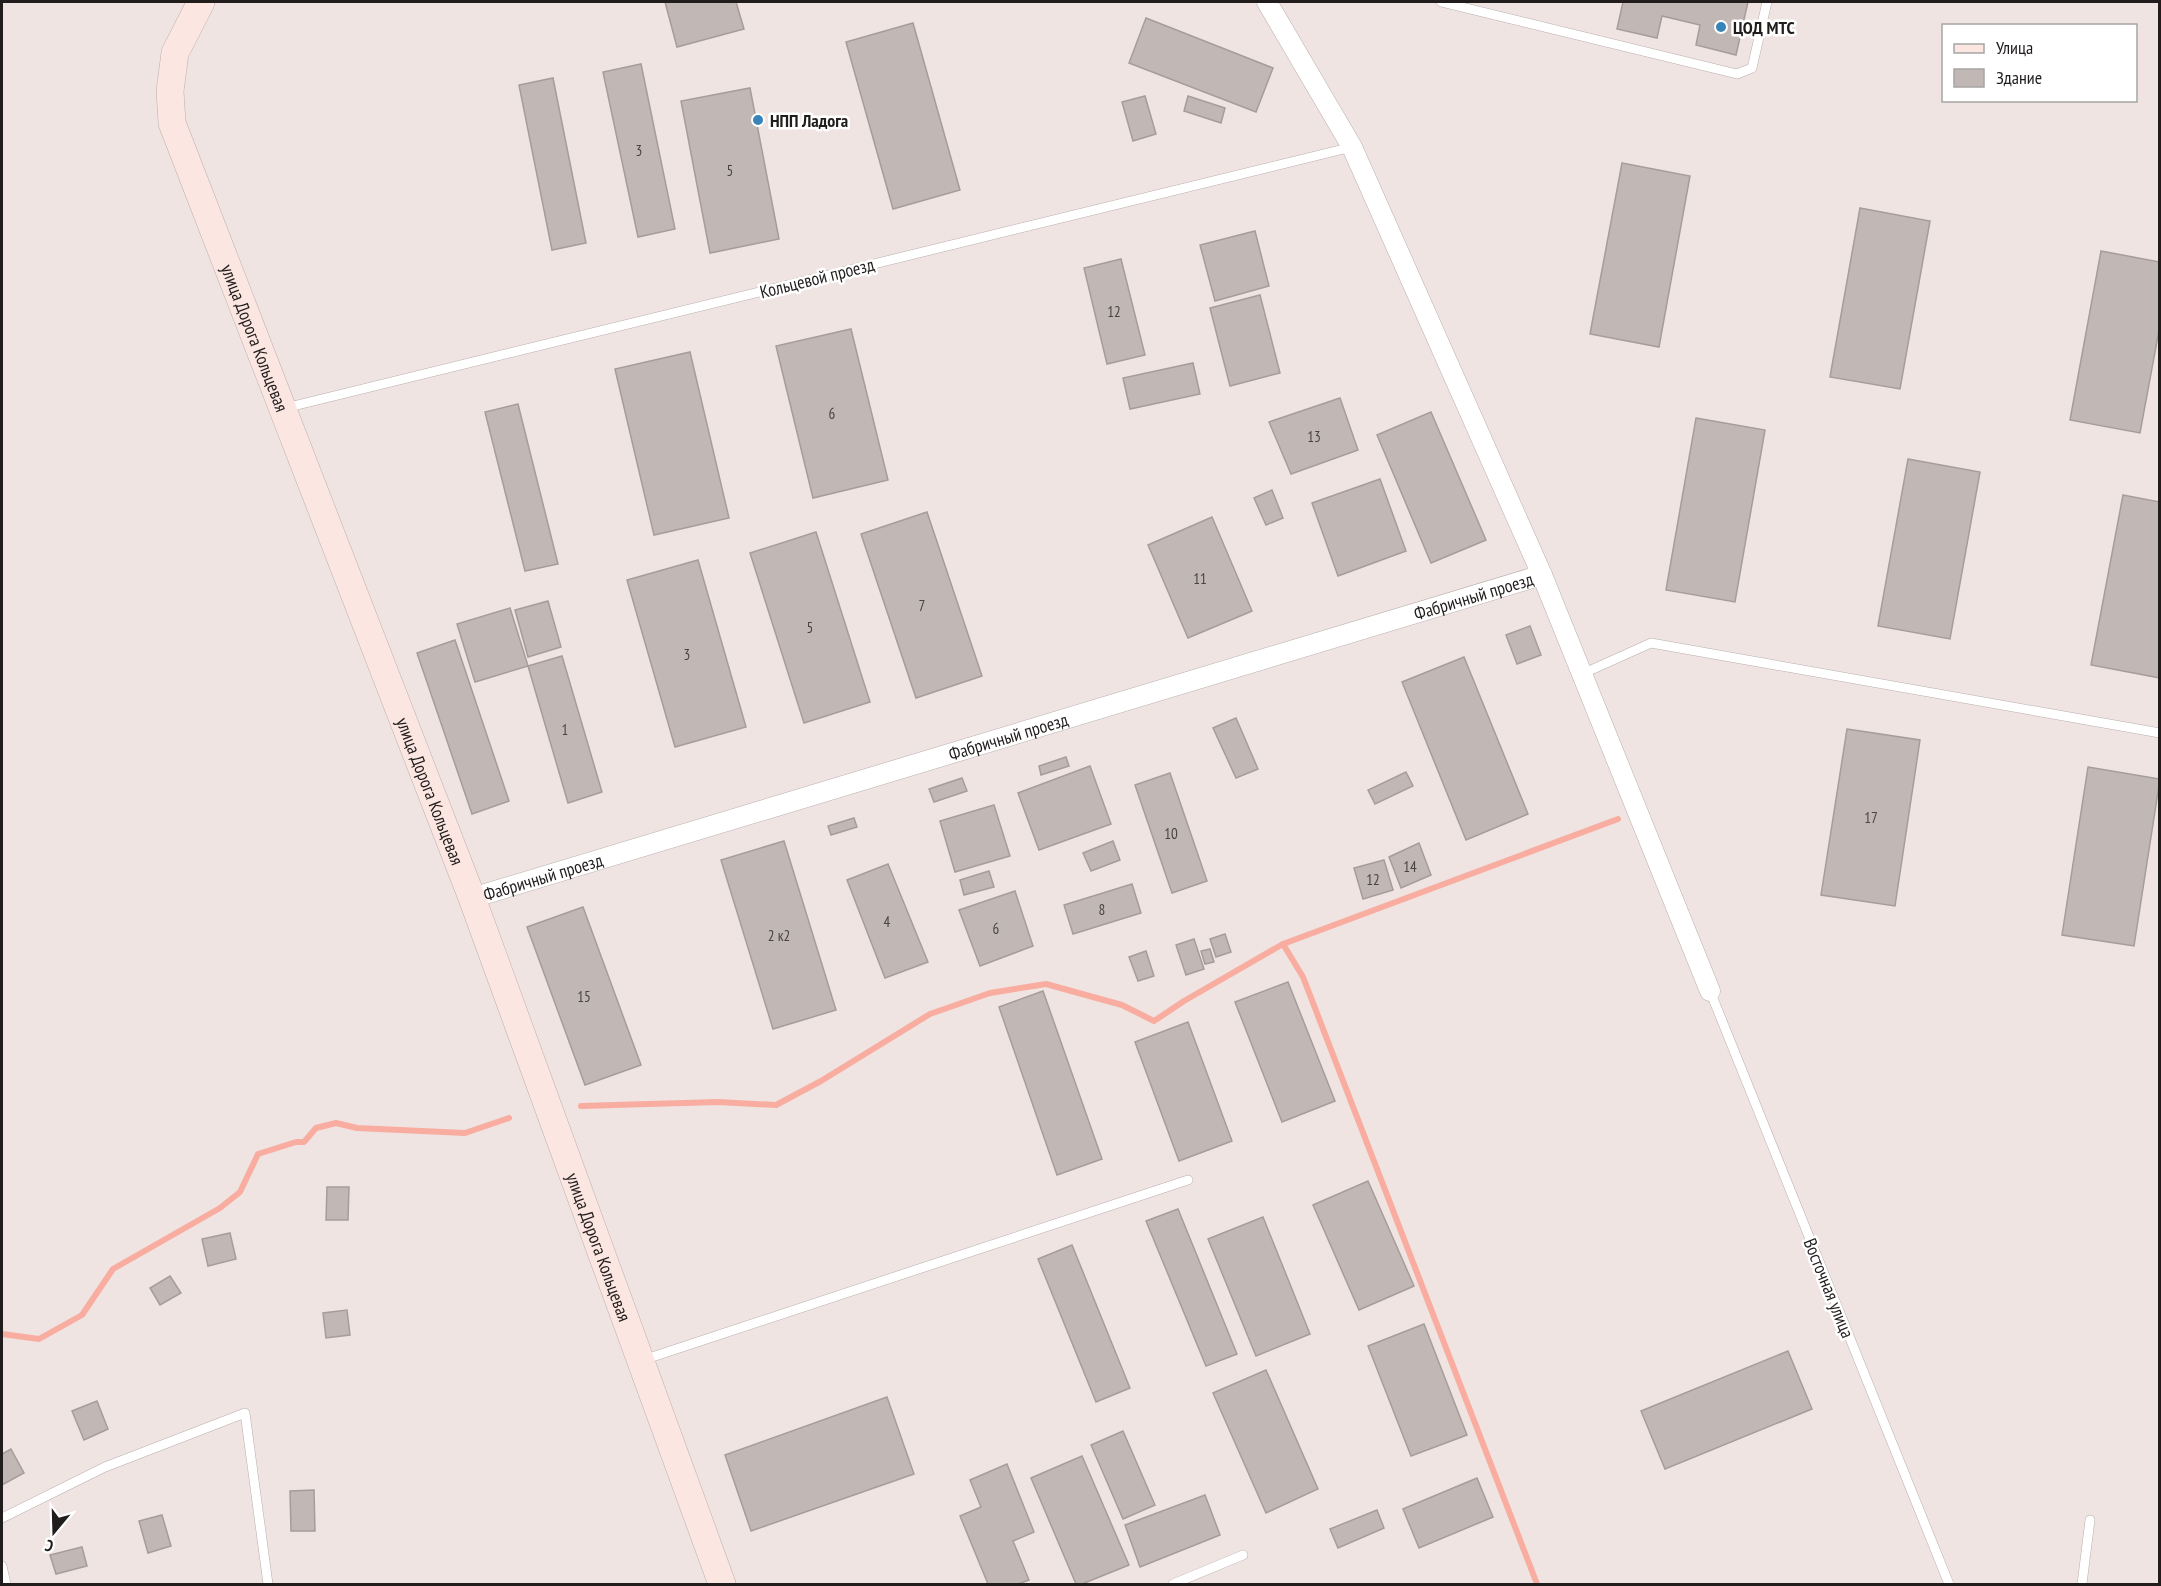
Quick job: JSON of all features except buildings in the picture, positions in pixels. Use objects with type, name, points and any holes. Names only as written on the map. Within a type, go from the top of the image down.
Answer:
[{"type":"street","name":"улица Дорога Кольцевая","points":[[201,2],[174,53],[170,91],[172,123],[472,898],[722,1584]]},
{"type":"street","points":[[1267,2],[1352,147],[1542,575],[1710,991]]},
{"type":"street","name":"Фабричный проезд","points":[[472,898],[1542,575]]},
{"type":"lane","points":[[1441,2],[1737,74],[1752,68],[1767,2]]},
{"type":"lane","name":"Кольцевой проезд","points":[[283,408],[1352,147]]},
{"type":"lane","points":[[1582,674],[1651,643],[2160,733]]},
{"type":"lane","name":"Восточная улица","points":[[1710,991],[1949,1584]]},
{"type":"lane","points":[[640,1360],[1188,1180]]},
{"type":"lane","points":[[2,1518],[105,1467],[245,1413],[268,1584]]},
{"type":"lane","points":[[2082,1584],[2090,1520]]},
{"type":"lane","points":[[1173,1584],[1243,1555]]},
{"type":"lane","points":[[2,1566],[6,1584]]},
{"type":"waterway","points":[[1537,1584],[1303,977],[1283,944],[1618,819]]},
{"type":"waterway","points":[[581,1106],[718,1102],[776,1105],[821,1081],[930,1014],[990,993],[1046,984],[1122,1005],[1154,1021],[1283,944]]},
{"type":"waterway","points":[[2,1334],[39,1339],[82,1315],[113,1269],[220,1208],[240,1192],[258,1154],[296,1142],[304,1142],[316,1128],[336,1123],[357,1128],[465,1133],[509,1118]]},
{"type":"place","name":"ЦОД МТС","points":[[1721,27]]},
{"type":"place","name":"НПП Ладога","points":[[758,120]]}]
